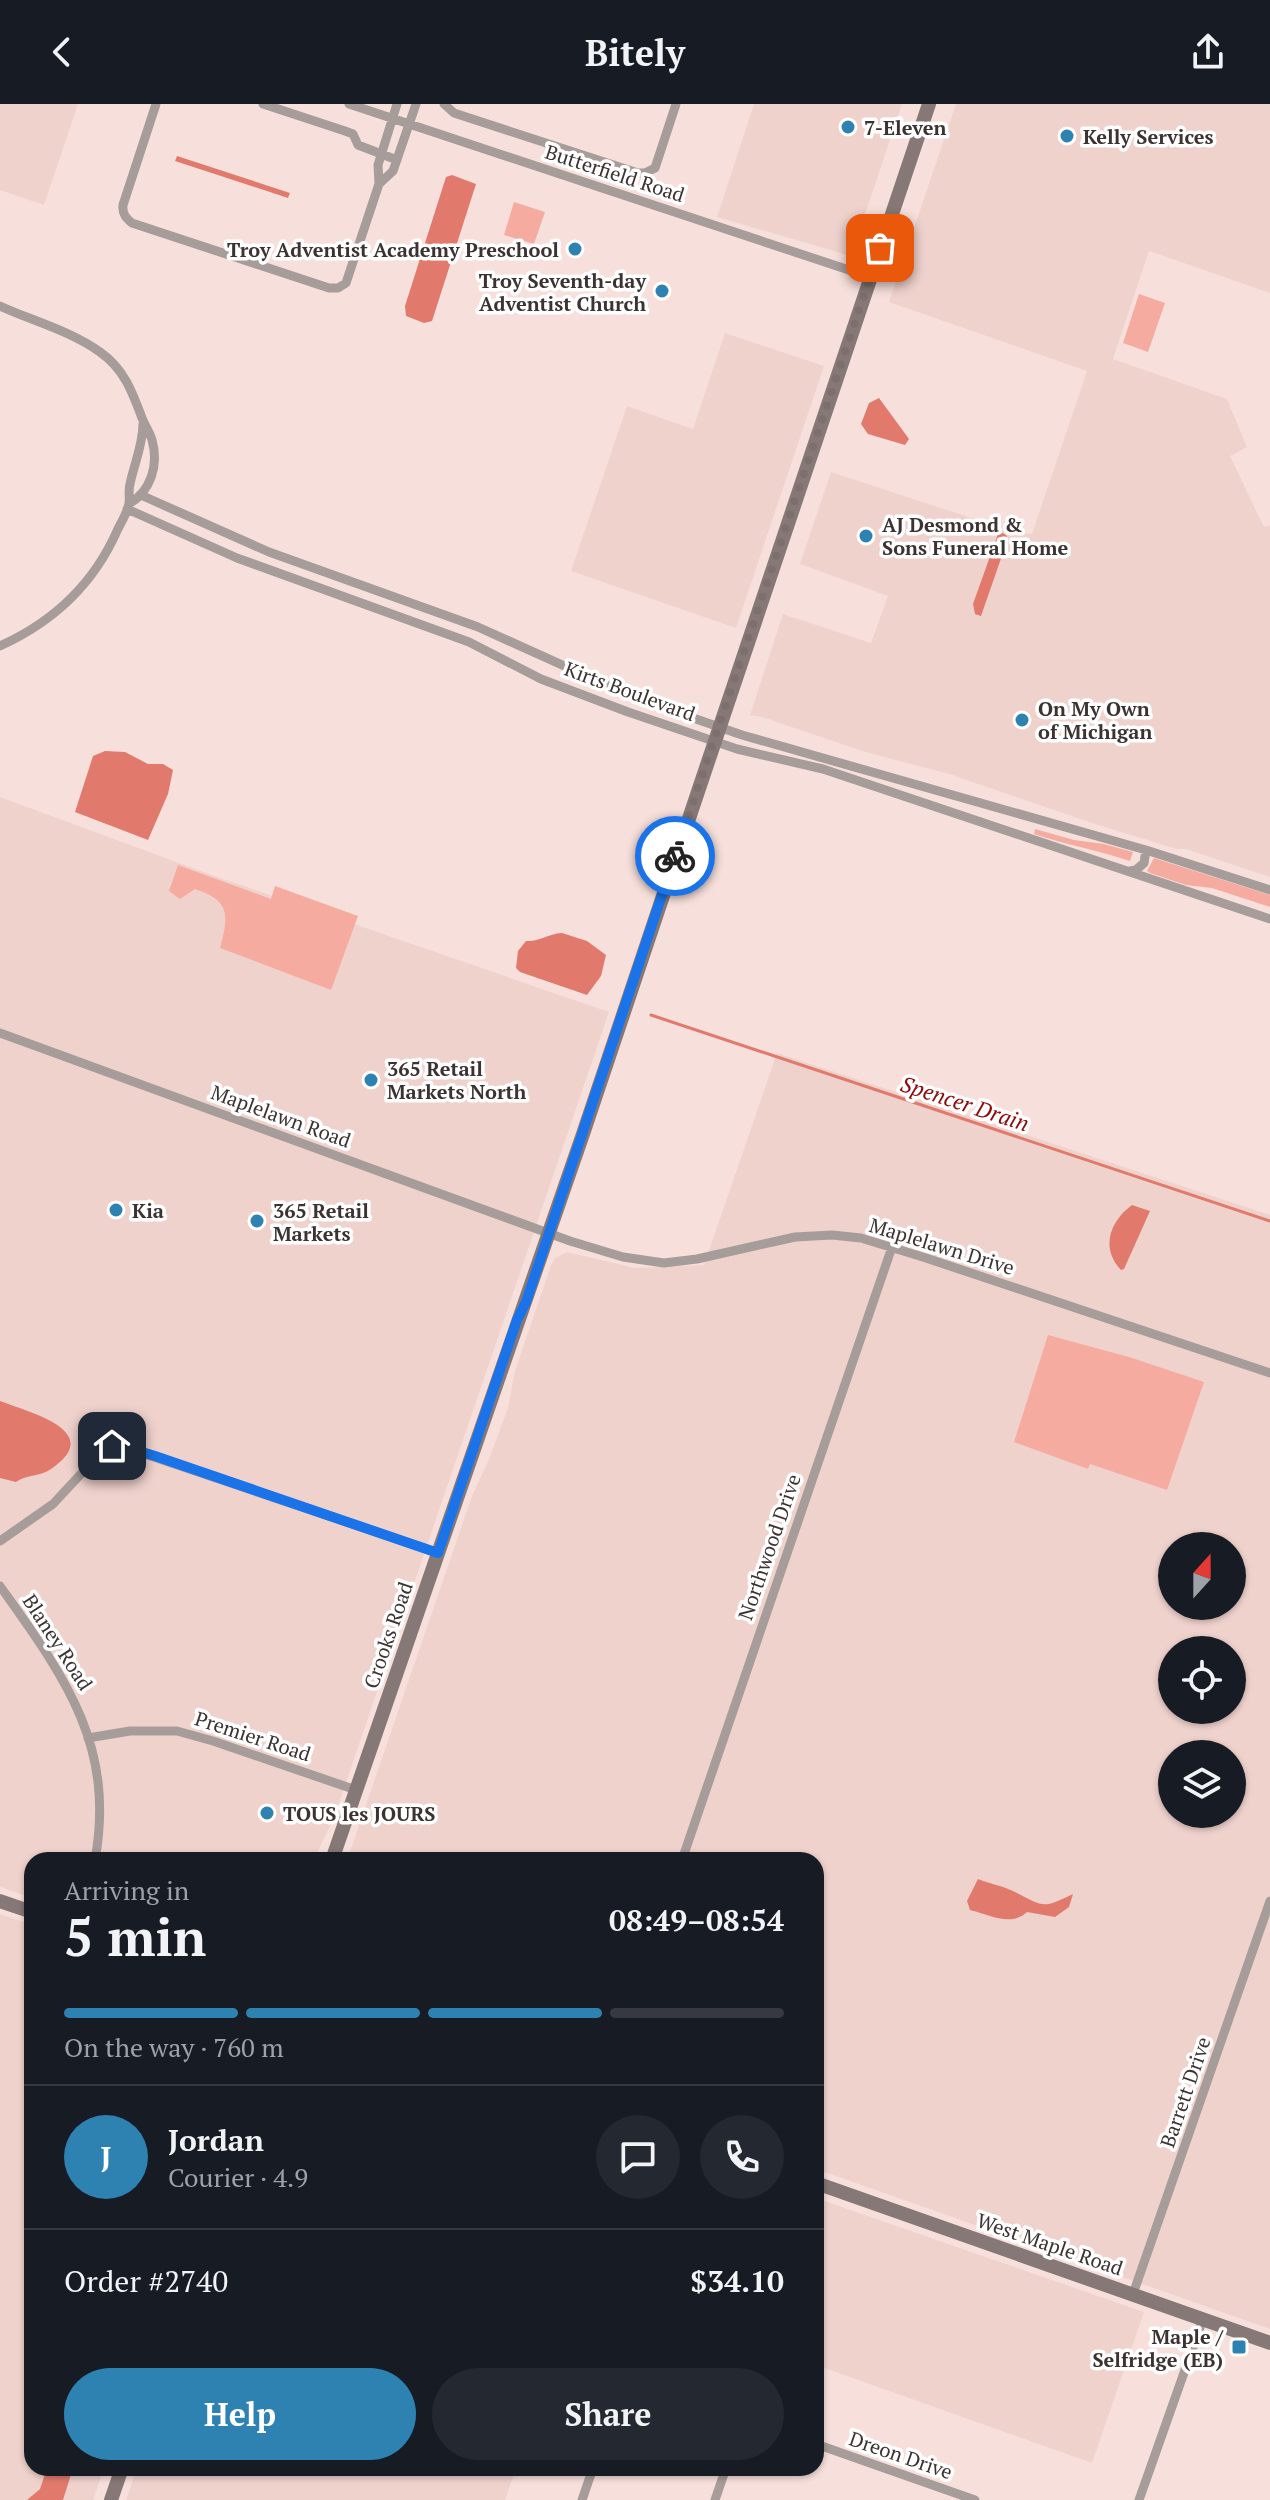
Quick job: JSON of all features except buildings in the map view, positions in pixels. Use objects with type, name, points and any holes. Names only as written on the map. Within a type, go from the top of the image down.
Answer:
[{"type":"main road","name":"Crooks Road","points":[[335,1852],[549,1233],[929,104]]},
{"type":"main road","points":[[0,1901],[24,1909]]},
{"type":"main road","name":"West Maple Road","points":[[824,2186],[1270,2343]]},
{"type":"main road","points":[[111,2500],[119,2476]]},
{"type":"street","points":[[156,104],[123,205],[122,212],[132,223],[329,288],[338,288],[346,283],[379,184],[378,165],[397,104]]},
{"type":"street","points":[[263,104],[353,134],[358,145],[397,160]]},
{"type":"street","name":"Butterfield Road","points":[[349,104],[870,277]]},
{"type":"street","points":[[379,184],[393,171],[416,104]]},
{"type":"street","points":[[444,104],[454,113],[645,173],[655,168],[676,104]]},
{"type":"street","points":[[0,306],[87,344],[111,360],[129,382],[152,437],[155,455],[150,482],[143,496],[128,506]]},
{"type":"street","points":[[0,646],[44,622],[73,598],[103,558],[128,506],[129,485],[139,454],[143,420]]},
{"type":"street","name":"Kirts Boulevard","points":[[143,496],[269,552],[478,627],[605,687],[717,734],[1036,818],[1270,890]]},
{"type":"street","name":"Kirts Boulevard","points":[[128,506],[237,558],[469,642],[541,679],[717,734],[1270,919]]},
{"type":"street","points":[[1025,837],[1027,824],[1036,818]]},
{"type":"street","points":[[1126,871],[1141,867],[1146,859],[1146,850]]},
{"type":"street","name":"Maplelawn Road","points":[[0,1033],[549,1233]]},
{"type":"street","name":"Maplelawn Drive","points":[[549,1233],[623,1257],[664,1263],[697,1259],[779,1239],[813,1235],[861,1238],[1270,1373]]},
{"type":"street","name":"Northwood Drive","points":[[685,1852],[892,1247]]},
{"type":"street","points":[[0,1541],[53,1504],[105,1448],[118,1445],[438,1553]]},
{"type":"street","name":"Blaney Road","points":[[0,1586],[67,1684],[88,1738],[99,1789],[95,1852]]},
{"type":"street","name":"Premier Road","points":[[88,1738],[130,1731],[177,1731],[356,1790]]},
{"type":"street","name":"Barrett Drive","points":[[1133,2294],[1270,1901]]},
{"type":"street","points":[[1139,2500],[1203,2319]]},
{"type":"street","name":"Dreon Drive","points":[[824,2447],[975,2500]]},
{"type":"street","points":[[582,2500],[590,2476]]},
{"type":"street","points":[[715,2500],[723,2476]]},
{"type":"shaded area","points":[[0,104],[78,104],[44,205],[0,190]]},
{"type":"shaded area","points":[[754,104],[902,104],[851,256],[717,217]]},
{"type":"shaded area","points":[[956,104],[1270,104],[1270,293],[1149,251],[1113,359],[1227,399],[1247,447],[1230,456],[1264,527],[1270,525],[1270,877],[1186,849],[1176,849],[1092,823],[946,773],[865,752],[750,715],[783,614],[871,643],[888,596],[800,564],[831,472],[1017,533],[1032,534],[1087,371],[889,302]]},
{"type":"shaded area","points":[[177,156],[290,193],[288,198],[175,161]]},
{"type":"shaded area","points":[[452,175],[476,184],[432,321],[424,323],[406,316],[405,306],[446,177]]},
{"type":"shaded area","points":[[514,202],[545,212],[534,244],[504,235]]},
{"type":"shaded area","points":[[1139,294],[1165,303],[1148,352],[1123,343]]},
{"type":"shaded area","points":[[725,333],[824,366],[736,628],[571,571],[627,406],[693,429]]},
{"type":"shaded area","points":[[879,398],[909,439],[905,445],[868,434],[861,424],[869,403]]},
{"type":"shaded area","points":[[998,534],[1007,536],[1005,547],[981,616],[975,614],[973,604]]},
{"type":"shaded area","points":[[105,751],[125,752],[148,764],[163,764],[173,770],[168,794],[148,840],[75,812],[93,756]]},
{"type":"shaded area","points":[[0,797],[209,874],[609,1012],[335,1815],[318,1852],[24,1852],[24,1895],[0,1887]]},
{"type":"shaded area","points":[[1035,829],[1133,852],[1130,861],[1034,834]]},
{"type":"shaded area","points":[[1154,858],[1270,895],[1270,907],[1212,888],[1186,885],[1150,873],[1147,871]]},
{"type":"shaded area","points":[[178,865],[271,899],[275,886],[358,916],[331,990],[220,948],[225,927],[221,905],[216,899],[195,889],[180,899],[169,891]]},
{"type":"shaded area","points":[[562,933],[587,941],[606,955],[601,976],[587,995],[516,968],[518,951],[526,941]]},
{"type":"shaded area","points":[[777,1053],[1270,1215],[1270,2329],[824,2172],[824,1852],[350,1852],[472,1496],[508,1408],[515,1371],[551,1265],[555,1258],[567,1252],[635,1268],[704,1265]]},
{"type":"shaded area","points":[[1132,1205],[1150,1211],[1121,1270],[1111,1253],[1110,1235],[1118,1219]]},
{"type":"shaded area","points":[[1048,1335],[1204,1382],[1167,1490],[1090,1464],[1088,1469],[1014,1442]]},
{"type":"shaded area","points":[[0,1401],[57,1425],[67,1434],[71,1444],[66,1456],[51,1469],[16,1482],[0,1478]]},
{"type":"shaded area","points":[[978,1879],[1043,1904],[1073,1894],[1069,1907],[1055,1917],[1027,1912],[1014,1919],[1000,1918],[970,1910],[967,1901]]},
{"type":"shaded area","points":[[0,1914],[24,1922],[24,2476],[101,2476],[93,2500],[0,2500]]},
{"type":"shaded area","points":[[824,2201],[1144,2312],[1092,2463],[824,2368]]},
{"type":"shaded area","points":[[44,2476],[70,2476],[63,2500],[27,2500],[40,2489]]},
{"type":"shaded area","points":[[134,2476],[513,2476],[505,2500],[126,2500]]},
{"type":"waterway","name":"Spencer Drain","points":[[651,1015],[1270,1221]]},
{"type":"way so far","points":[[675,856],[880,248]]},
{"type":"place","name":"7-Eleven","points":[[848,127]]},
{"type":"place","name":"Kelly Services","points":[[1067,136]]},
{"type":"place","name":"Troy Adventist Academy Preschool","points":[[575,249]]},
{"type":"place","name":"Troy Seventh-day Adventist Church","points":[[662,291]]},
{"type":"place","name":"AJ Desmond & Sons Funeral Home","points":[[866,536]]},
{"type":"place","name":"On My Own of Michigan","points":[[1022,720]]},
{"type":"place","name":"365 Retail Markets North","points":[[371,1080]]},
{"type":"place","name":"Kia","points":[[116,1210]]},
{"type":"place","name":"365 Retail Markets","points":[[257,1221]]},
{"type":"place","name":"TOUS les JOURS","points":[[267,1813]]},
{"type":"place","name":"Maple / Selfridge (EB)","points":[[1239,2347]]},
{"type":"route","points":[[112,1446],[155,1456],[438,1553],[517,1320],[526,1302],[675,856]]}]
